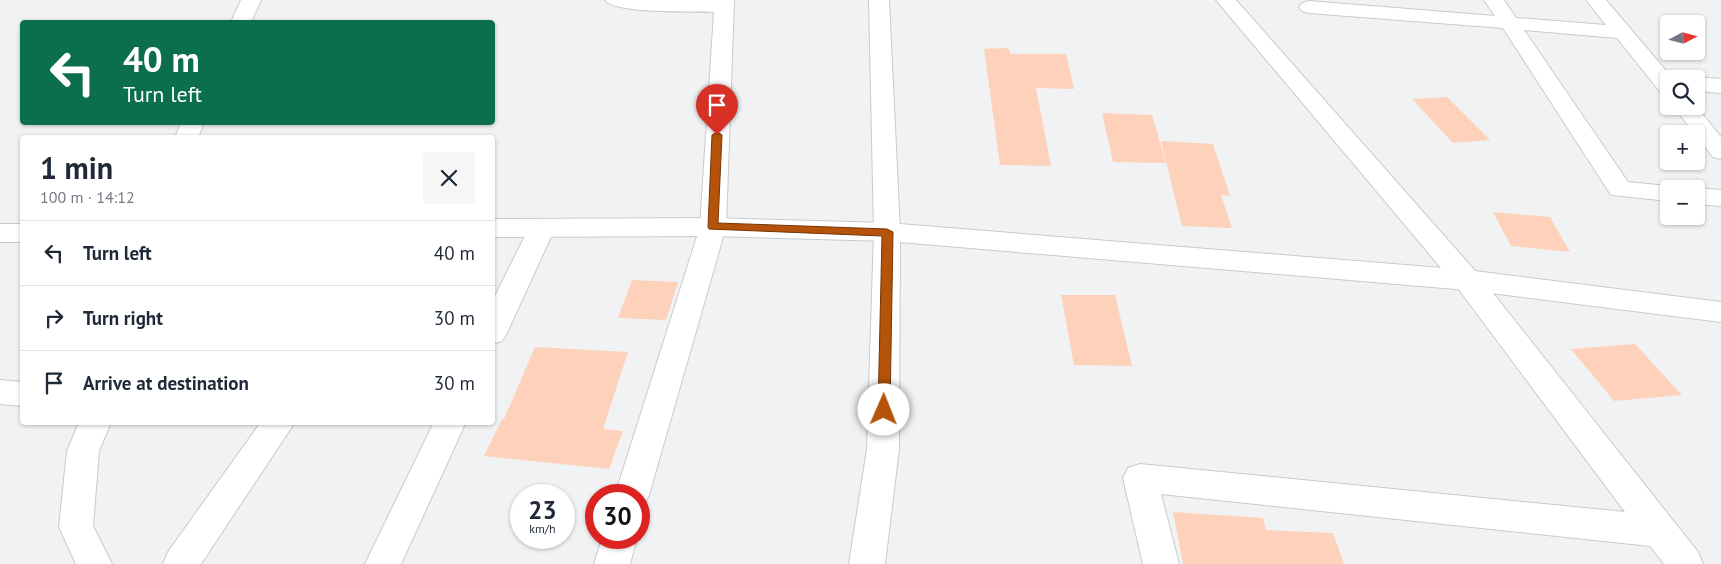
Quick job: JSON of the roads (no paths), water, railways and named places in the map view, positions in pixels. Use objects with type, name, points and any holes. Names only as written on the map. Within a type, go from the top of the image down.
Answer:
[{"type":"street","points":[[241,20],[251,0]]},
{"type":"street","points":[[615,0],[623,3],[723,3],[713,227],[635,484]]},
{"type":"street","points":[[867,564],[883,449],[887,232],[879,0]]},
{"type":"street","points":[[1226,0],[1467,280],[1685,564]]},
{"type":"street","points":[[1494,0],[1620,189],[1660,193]]},
{"type":"street","points":[[1596,0],[1660,75]]},
{"type":"street","points":[[1309,7],[1412,8],[1510,23],[1622,32]]},
{"type":"street","points":[[1705,85],[1721,86]]},
{"type":"street","points":[[1691,115],[1721,152]]},
{"type":"street","points":[[1705,197],[1721,198]]},
{"type":"street","points":[[495,228],[713,227],[887,232],[1467,280],[1721,312]]},
{"type":"street","points":[[495,327],[542,228]]},
{"type":"street","points":[[0,233],[20,233]]},
{"type":"street","points":[[0,392],[20,394]]},
{"type":"street","points":[[94,425],[83,451],[76,527],[94,564]]},
{"type":"street","points":[[181,564],[278,425]]},
{"type":"street","points":[[383,564],[449,425]]},
{"type":"street","points":[[1161,564],[1140,478],[1660,531]]},
{"type":"street","points":[[612,564],[617,549]]}]
